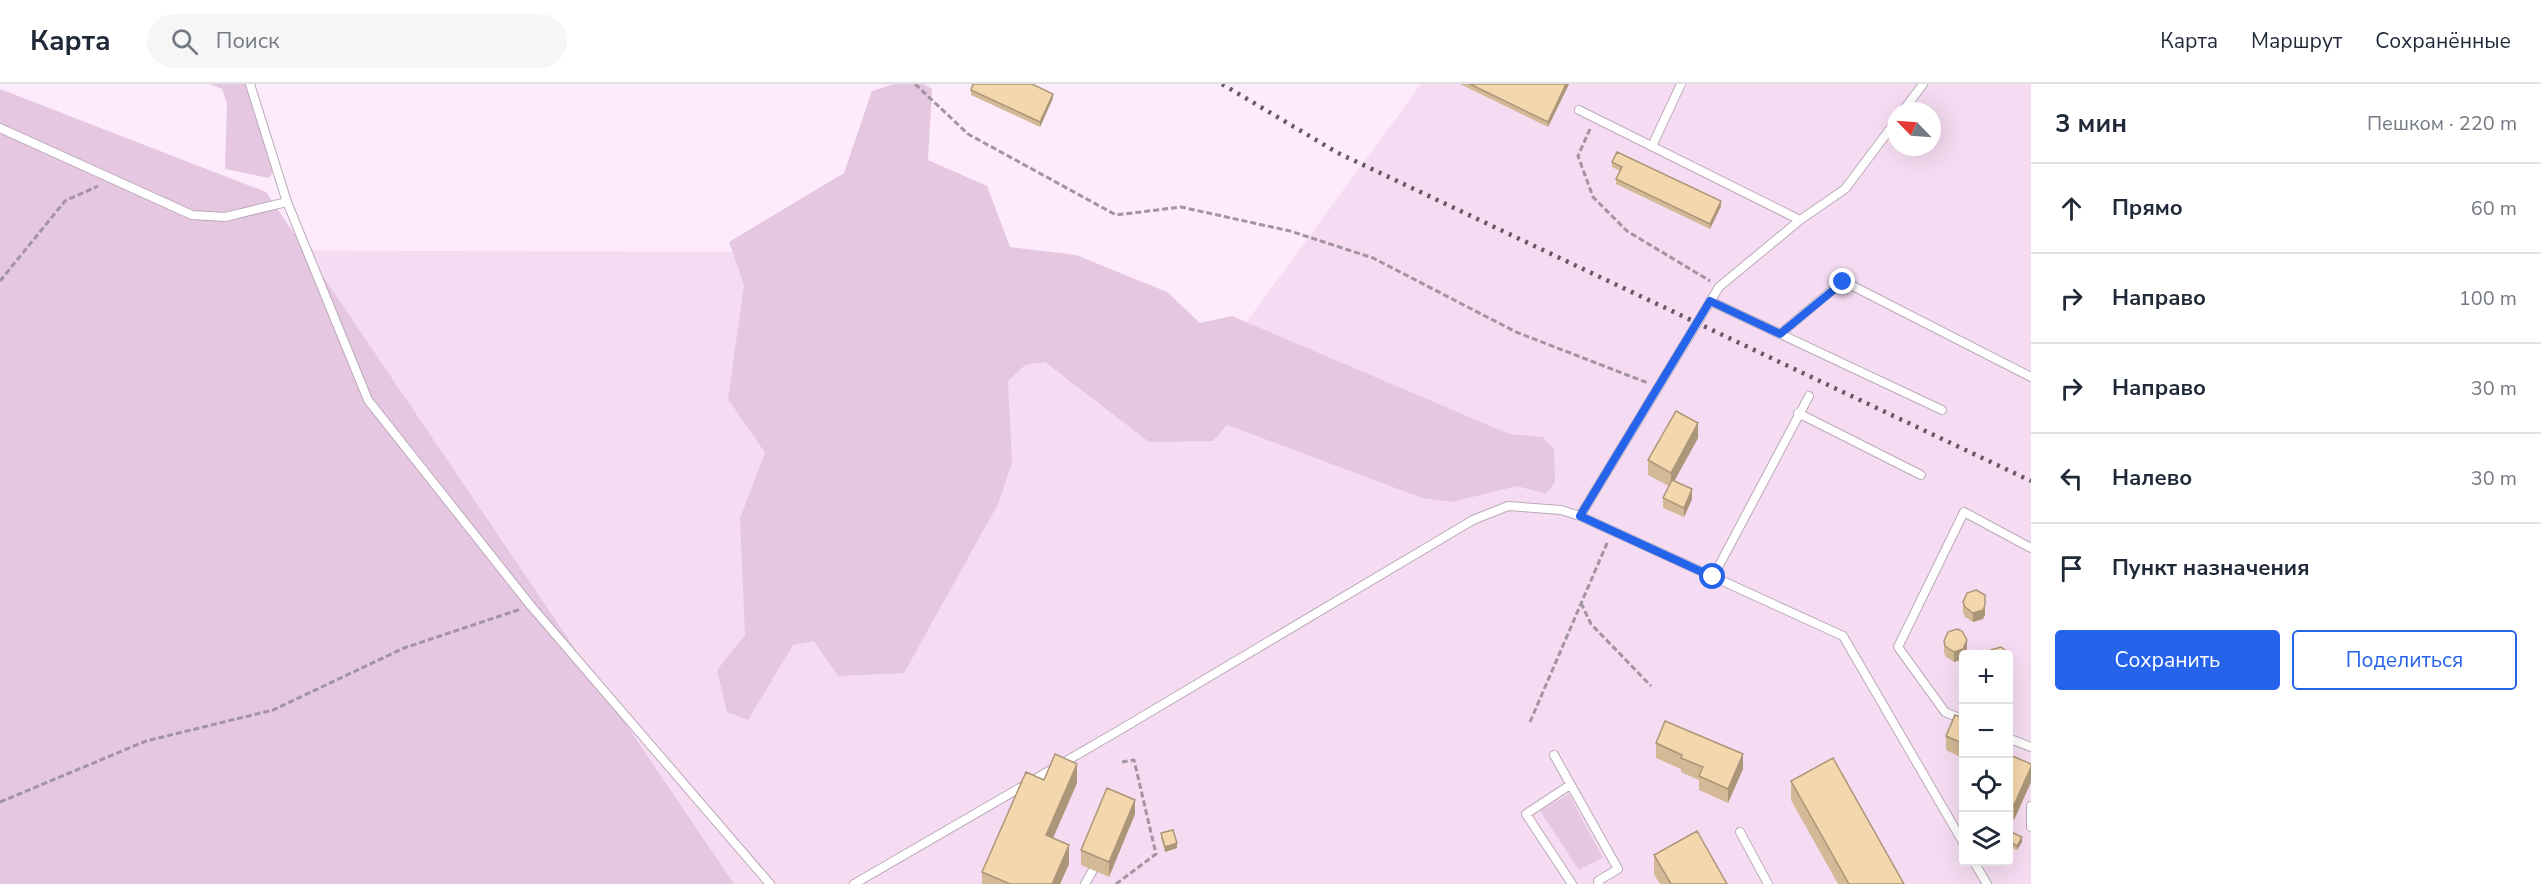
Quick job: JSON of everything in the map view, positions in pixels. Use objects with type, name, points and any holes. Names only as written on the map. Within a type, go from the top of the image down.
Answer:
[{"type":"lane","points":[[250,84],[287,202],[368,400],[531,606],[770,884]]},
{"type":"lane","points":[[1652,146],[1681,84]]},
{"type":"lane","points":[[1910,102],[1923,84]]},
{"type":"lane","points":[[1579,110],[1800,220]]},
{"type":"lane","points":[[0,128],[192,215],[225,217],[287,202]]},
{"type":"lane","points":[[1580,516],[1719,287],[1800,220],[1845,189],[1887,133]]},
{"type":"lane","points":[[1780,334],[1843,282],[2031,377]]},
{"type":"lane","points":[[1710,301],[1942,410]]},
{"type":"lane","points":[[1713,577],[1809,396]]},
{"type":"lane","points":[[1798,413],[1921,475]]},
{"type":"lane","points":[[854,884],[1118,731],[1473,520],[1508,506],[1560,510],[1580,516],[1843,636],[1959,835]]},
{"type":"lane","points":[[1959,718],[1945,712],[1898,647],[1964,512],[2031,548]]},
{"type":"lane","points":[[2013,740],[2031,747]]},
{"type":"lane","points":[[1554,755],[1618,868],[1596,883]]},
{"type":"lane","points":[[1570,785],[1526,814],[1572,884]]},
{"type":"lane","points":[[2031,806],[2031,827]]},
{"type":"lane","points":[[1740,832],[1768,884]]},
{"type":"lane","points":[[1977,866],[1987,884]]},
{"type":"lane","points":[[1085,884],[1093,870]]},
{"type":"path","points":[[915,84],[968,134],[1116,215],[1180,207],[1290,231],[1373,258],[1516,332],[1658,386]]},
{"type":"path","points":[[1595,118],[1578,156],[1593,197],[1627,231],[1719,287]]},
{"type":"path","points":[[0,281],[65,201],[89,188],[117,181]]},
{"type":"path","points":[[1530,722],[1612,531]]},
{"type":"path","points":[[1581,603],[1591,624],[1651,686]]},
{"type":"path","points":[[0,802],[146,741],[273,710],[404,648],[531,606]]},
{"type":"path","points":[[1116,884],[1156,854],[1134,760],[1122,762]]},
{"type":"shaded area","points":[[210,84],[252,84],[278,164],[269,178],[225,169],[227,104],[222,89]]},
{"type":"shaded area","points":[[894,84],[924,84],[932,89],[928,160],[987,186],[1010,247],[1076,255],[1167,292],[1200,323],[1232,316],[1509,434],[1543,437],[1554,449],[1555,482],[1546,494],[1517,486],[1452,502],[1422,498],[1227,425],[1213,441],[1149,442],[1045,362],[1025,365],[1008,381],[1012,463],[998,504],[904,673],[838,676],[814,641],[793,645],[748,720],[727,712],[717,670],[745,635],[740,518],[765,453],[728,399],[744,285],[729,242],[844,173],[872,91]]},
{"type":"shaded area","points":[[1421,84],[2031,84],[2031,884],[0,884],[0,250],[852,252],[1207,376]]},
{"type":"shaded area","points":[[0,89],[266,192],[734,884],[0,884]]},
{"type":"shaded area","points":[[1569,794],[1603,858],[1579,870],[1540,811]]},
{"type":"building","points":[[973,84],[1032,84],[1053,94],[1040,122],[971,90]]},
{"type":"building","points":[[1470,84],[1566,84],[1548,122]]},
{"type":"building","points":[[1617,152],[1721,201],[1710,224],[1616,179],[1622,167],[1612,162]]},
{"type":"building","points":[[1676,411],[1698,423],[1671,473],[1648,460]]},
{"type":"building","points":[[1672,480],[1692,489],[1684,508],[1663,498]]},
{"type":"building","points":[[1976,590],[1985,595],[1985,605],[1983,610],[1973,613],[1965,607],[1963,602],[1967,593]]},
{"type":"building","points":[[1957,629],[1962,631],[1967,640],[1963,649],[1954,652],[1945,646],[1944,641],[1948,632]]},
{"type":"building","points":[[1955,715],[1959,716],[1959,742],[1946,736]]},
{"type":"building","points":[[1665,721],[1743,754],[1728,789],[1699,776],[1703,767],[1681,758],[1682,755],[1656,743]]},
{"type":"building","points":[[1055,754],[1077,764],[1046,835],[1069,845],[1052,884],[1010,884],[982,872],[1026,772],[1044,780]]},
{"type":"building","points":[[2013,756],[2031,764],[2013,805]]},
{"type":"building","points":[[1833,758],[1904,884],[1849,884],[1791,781]]},
{"type":"building","points":[[1107,788],[1135,800],[1109,862],[1081,850]]},
{"type":"building","points":[[1173,830],[1177,843],[1165,847],[1161,833]]},
{"type":"building","points":[[1697,831],[1727,884],[1671,884],[1654,855]]},
{"type":"building","points":[[2013,833],[2022,837],[2017,846],[2013,844]]},
{"type":"railway","points":[[1222,84],[1338,153],[2031,481]]},
{"type":"route","points":[[1713,577],[1580,516],[1710,301],[1780,334],[1843,282]]}]
